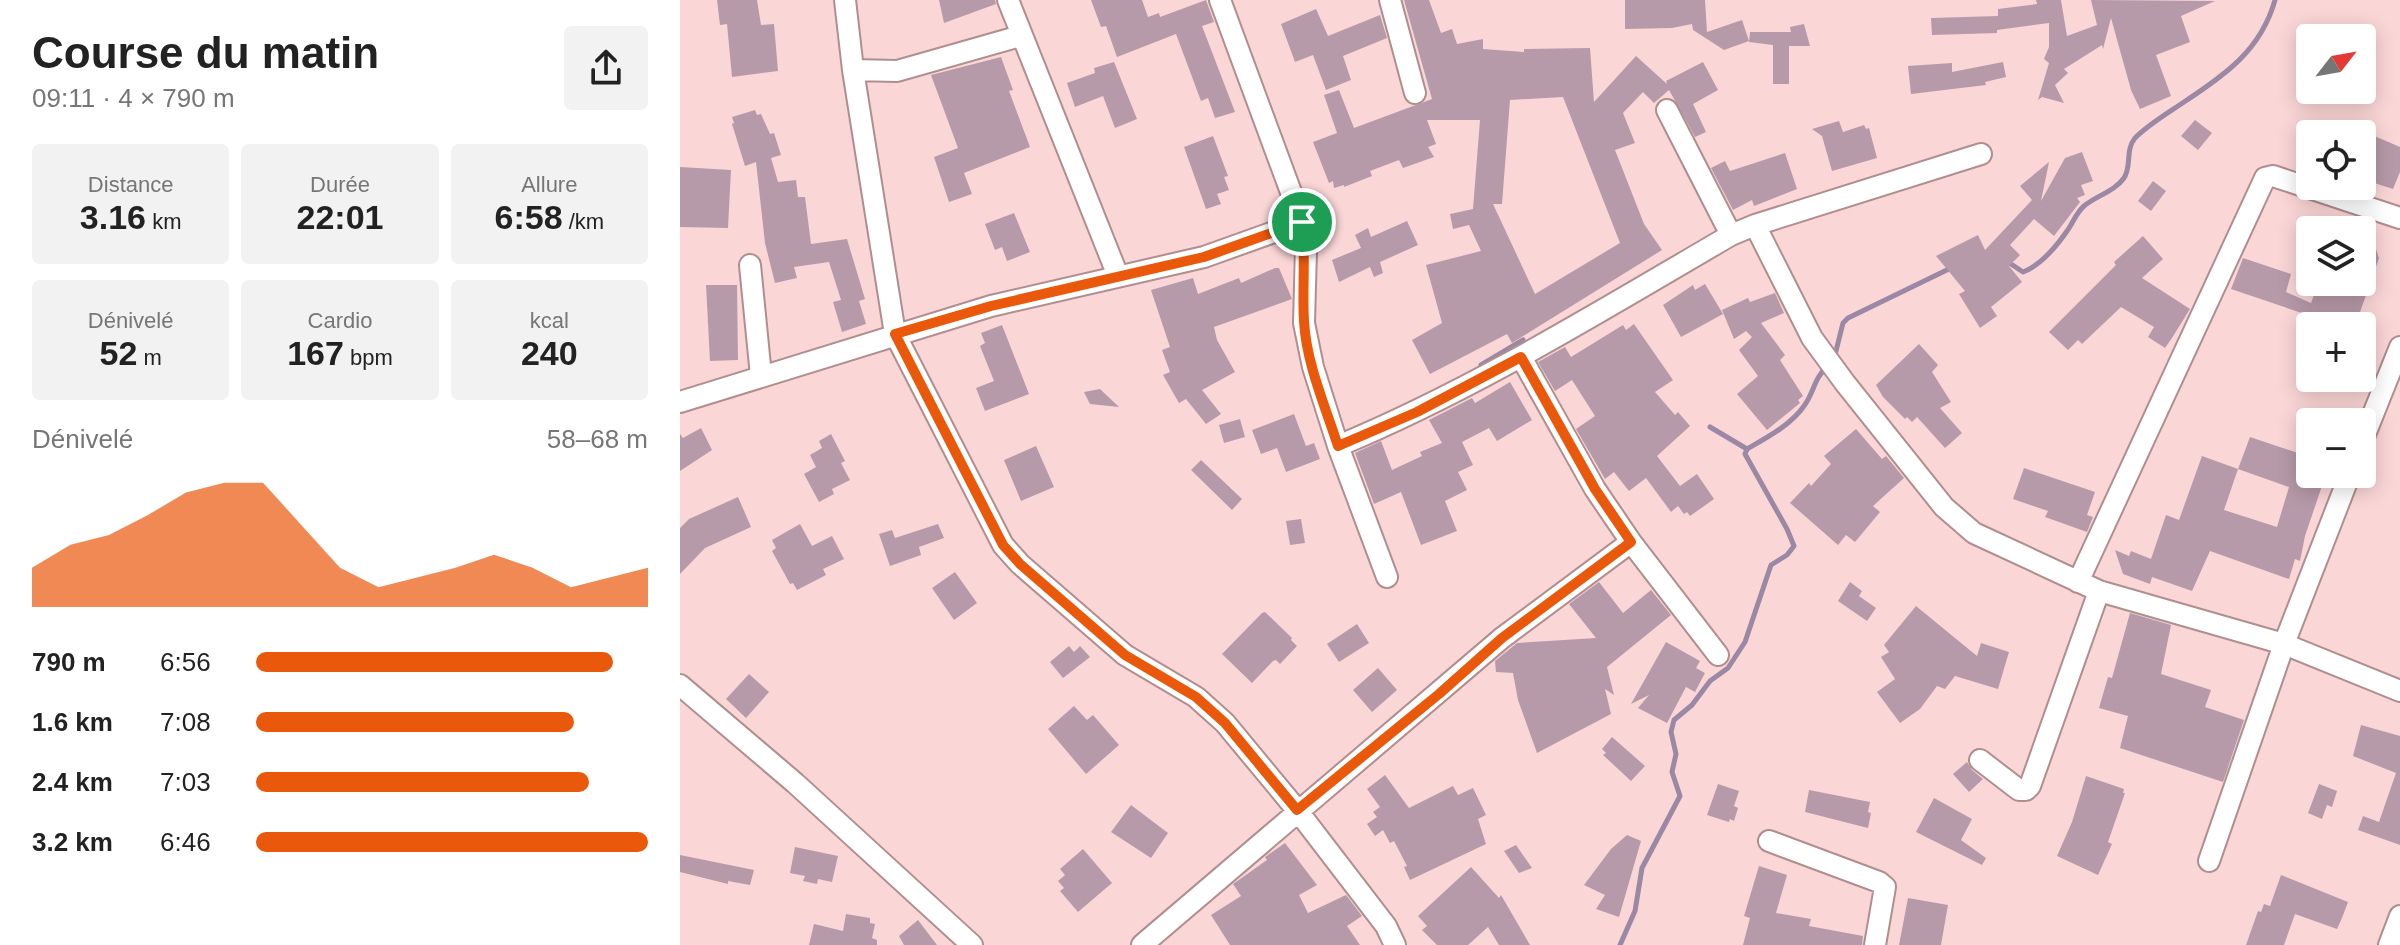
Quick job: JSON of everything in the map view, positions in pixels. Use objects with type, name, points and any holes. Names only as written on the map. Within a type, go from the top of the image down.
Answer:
[{"type":"street","points":[[845,0],[853,70],[895,334],[1003,545],[1020,564],[1125,655],[1196,697],[1225,723],[1386,926],[1395,945]]},
{"type":"street","points":[[1008,0],[1118,276]]},
{"type":"street","points":[[1220,0],[1302,222],[1306,250],[1304,323],[1313,367],[1338,446],[1387,577]]},
{"type":"street","points":[[1390,0],[1415,93]]},
{"type":"street","points":[[853,70],[897,71],[1020,36]]},
{"type":"street","points":[[1667,110],[1731,235]]},
{"type":"street","points":[[1338,446],[1417,412],[1521,357],[1731,235],[1981,154]]},
{"type":"street","points":[[2078,582],[2265,178],[2273,176],[2400,218]]},
{"type":"street","points":[[680,402],[991,306],[1204,257],[1302,222]]},
{"type":"street","points":[[1755,225],[1812,338],[1944,507],[1974,533],[2099,591],[2284,644],[2400,691]]},
{"type":"street","points":[[750,265],[761,376]]},
{"type":"street","points":[[2376,408],[2400,347]]},
{"type":"street","points":[[1521,357],[1595,489],[1631,542],[1718,655]]},
{"type":"street","points":[[2209,861],[2284,644],[2345,488]]},
{"type":"street","points":[[1142,945],[1502,638],[1631,542]]},
{"type":"street","points":[[1980,760],[2019,790],[2030,786],[2099,591]]},
{"type":"street","points":[[680,685],[795,783],[972,945]]},
{"type":"street","points":[[1769,841],[1879,882],[1885,887],[1875,945]]},
{"type":"street","points":[[2389,945],[2400,916]]},
{"type":"building","points":[[717,0],[757,0],[761,25],[774,24],[778,71],[732,77],[727,24],[720,25]]},
{"type":"building","points":[[939,0],[995,0],[996,4],[944,23]]},
{"type":"building","points":[[1091,0],[1142,0],[1148,17],[1159,13],[1160,17],[1206,0],[1214,22],[1202,26],[1235,112],[1215,118],[1208,98],[1201,101],[1176,34],[1117,57],[1106,26],[1101,27]]},
{"type":"building","points":[[1404,0],[1429,0],[1441,33],[1452,29],[1457,44],[1483,39],[1483,49],[1524,52],[1524,49],[1590,48],[1594,102],[1636,56],[1667,84],[1666,81],[1703,62],[1718,90],[1693,104],[1706,132],[1695,137],[1669,90],[1654,103],[1643,92],[1623,113],[1635,143],[1615,150],[1644,224],[1662,250],[1512,343],[1507,334],[1430,374],[1412,340],[1442,323],[1426,265],[1481,251],[1469,225],[1453,229],[1450,214],[1473,209],[1480,120],[1427,120],[1436,144],[1428,147],[1434,157],[1403,168],[1399,160],[1370,171],[1372,176],[1344,187],[1334,188],[1333,181],[1329,183],[1313,142],[1337,133],[1324,95],[1339,90],[1354,128],[1432,99]],"holes":[[[1563,97],[1620,243],[1535,294],[1493,204],[1502,204],[1510,100]]]},
{"type":"building","points":[[1625,0],[1705,0],[1707,32],[1742,20],[1749,41],[1724,50],[1693,30],[1692,24],[1672,28],[1625,29]]},
{"type":"building","points":[[2036,0],[2061,0],[2067,36],[2097,25],[2091,0],[2215,1],[2181,16],[2190,42],[2156,55],[2171,96],[2140,109],[2131,90],[2111,18],[2103,49],[2102,45],[2064,69],[2068,73],[2055,85],[2064,103],[2042,97],[2038,100],[2049,63],[2044,59],[2049,47],[2049,23],[1997,30],[1997,33],[1932,35],[1931,18],[1998,16],[1998,9],[2037,4]]},
{"type":"building","points":[[1316,9],[1328,36],[1380,15],[1387,38],[1343,56],[1351,80],[1326,90],[1313,55],[1295,62],[1281,24]]},
{"type":"building","points":[[1804,24],[1810,46],[1789,46],[1789,84],[1773,84],[1773,45],[1749,42],[1750,32],[1791,32],[1790,27]]},
{"type":"building","points":[[1001,57],[1013,90],[1009,91],[1030,147],[964,173],[972,194],[949,202],[934,157],[958,148],[931,75]]},
{"type":"building","points":[[1114,62],[1137,119],[1115,128],[1103,96],[1075,107],[1067,83],[1095,73],[1094,68]]},
{"type":"building","points":[[2003,62],[2006,77],[1985,82],[1986,85],[1911,94],[1908,66],[1952,63],[1952,72]]},
{"type":"building","points":[[755,110],[757,115],[761,114],[770,134],[774,133],[781,155],[771,158],[778,182],[796,180],[798,197],[805,197],[811,244],[847,239],[865,299],[859,301],[866,324],[842,332],[833,302],[841,300],[829,262],[794,267],[797,278],[775,283],[765,243],[756,162],[745,166],[732,124],[732,117]]},
{"type":"building","points":[[2195,120],[2212,133],[2198,150],[2181,136]]},
{"type":"building","points":[[1839,121],[1843,132],[1864,125],[1866,129],[1869,128],[1877,158],[1832,171],[1822,136],[1812,129]]},
{"type":"building","points":[[1213,136],[1228,176],[1224,177],[1229,190],[1217,194],[1221,204],[1206,209],[1184,147]]},
{"type":"building","points":[[2376,137],[2400,147],[2400,172],[2393,189],[2376,184]]},
{"type":"building","points":[[2082,152],[2093,181],[2081,185],[2085,195],[2077,198],[2080,202],[2054,236],[2034,219],[2010,245],[2020,255],[2009,266],[2022,282],[1991,307],[1997,316],[1980,328],[1959,294],[1965,291],[1936,256],[1978,235],[1985,250],[2032,200],[2020,186],[2049,162],[2041,201],[2065,158]]},
{"type":"building","points":[[1785,153],[1797,189],[1754,206],[1752,200],[1733,210],[1711,168],[1725,161],[1730,171]]},
{"type":"building","points":[[680,167],[731,170],[728,228],[680,227]]},
{"type":"building","points":[[2153,181],[2166,191],[2151,211],[2138,201]]},
{"type":"building","points":[[1014,213],[1030,252],[1007,261],[1002,247],[995,250],[985,224]]},
{"type":"building","points":[[1407,221],[1418,245],[1380,262],[1383,273],[1374,277],[1370,267],[1339,282],[1332,260],[1361,248],[1355,235],[1368,228],[1371,237]]},
{"type":"building","points":[[2143,236],[2163,259],[2142,278],[2190,309],[2172,338],[2165,348],[2148,337],[2154,327],[2121,307],[2082,344],[2078,340],[2068,350],[2049,332],[2116,265],[2114,262]]},
{"type":"building","points":[[2243,258],[2291,274],[2286,292],[2311,303],[2314,296],[2366,296],[2360,312],[2299,312],[2231,289]]},
{"type":"building","points":[[1279,268],[1292,299],[1214,327],[1217,340],[1235,372],[1202,390],[1221,414],[1206,424],[1186,399],[1179,403],[1163,375],[1170,372],[1162,350],[1170,347],[1151,290],[1193,278],[1198,294],[1239,278],[1241,283]]},
{"type":"building","points":[[1705,284],[1723,314],[1681,337],[1663,305],[1693,285],[1695,290]]},
{"type":"building","points":[[706,285],[737,285],[738,360],[710,361]]},
{"type":"building","points":[[1775,293],[1784,313],[1761,323],[1785,355],[1780,360],[1803,396],[1798,400],[1800,403],[1767,430],[1737,394],[1758,376],[1739,350],[1752,337],[1746,331],[1734,339],[1722,310],[1748,298],[1750,302]]},
{"type":"building","points":[[1634,324],[1673,380],[1655,392],[1675,415],[1678,412],[1690,426],[1657,456],[1680,486],[1697,474],[1714,499],[1690,516],[1678,506],[1671,512],[1646,478],[1629,491],[1614,472],[1605,479],[1576,429],[1595,416],[1572,380],[1555,391],[1538,362],[1565,347],[1571,357],[1623,325],[1626,330]]},
{"type":"building","points":[[1002,325],[1029,394],[985,411],[976,388],[994,381],[980,346],[985,343],[981,333]]},
{"type":"building","points":[[1919,344],[1938,365],[1932,372],[1951,402],[1940,408],[1962,433],[1945,448],[1917,417],[1912,422],[1907,417],[1905,419],[1883,397],[1876,385]]},
{"type":"building","points":[[1510,382],[1532,420],[1497,441],[1489,428],[1462,442],[1473,465],[1458,472],[1467,490],[1445,501],[1457,531],[1421,545],[1401,492],[1374,504],[1355,453],[1381,441],[1392,470],[1422,456],[1420,452],[1442,443],[1429,420],[1472,398],[1475,403]]},
{"type":"building","points":[[1100,389],[1119,407],[1090,404],[1084,392]]},
{"type":"building","points":[[1294,414],[1306,446],[1314,443],[1320,459],[1286,472],[1277,448],[1261,454],[1252,430]]},
{"type":"building","points":[[1240,419],[1245,437],[1224,443],[1219,425]]},
{"type":"building","points":[[701,428],[712,450],[680,471],[680,434],[683,438]]},
{"type":"building","points":[[1856,429],[1882,459],[1886,456],[1904,478],[1873,506],[1880,512],[1855,542],[1846,535],[1838,545],[1790,503],[1831,464],[1824,456]]},
{"type":"building","points":[[831,434],[845,461],[841,463],[850,480],[832,489],[834,494],[819,502],[804,474],[816,467],[810,455],[822,448],[819,441]]},
{"type":"building","points":[[2250,437],[2296,452],[2296,488],[2321,488],[2300,561],[2295,559],[2289,579],[2210,551],[2192,591],[2152,577],[2150,584],[2123,574],[2115,550],[2129,556],[2131,551],[2151,559],[2166,515],[2179,520],[2202,456],[2238,469]],"holes":[[[2238,469],[2289,487],[2277,527],[2224,510]]]},
{"type":"building","points":[[1036,446],[1054,487],[1021,501],[1004,460]]},
{"type":"building","points":[[1201,460],[1242,499],[1232,510],[1191,470]]},
{"type":"building","points":[[2024,468],[2095,492],[2087,515],[2093,517],[2087,532],[2045,517],[2048,511],[2013,499]]},
{"type":"building","points":[[738,497],[751,527],[705,548],[680,574],[680,528],[689,519]]},
{"type":"building","points":[[1301,519],[1305,543],[1290,545],[1286,521]]},
{"type":"building","points":[[800,524],[812,546],[832,536],[844,559],[823,569],[826,575],[797,590],[793,583],[790,584],[772,551],[776,548],[772,540]]},
{"type":"building","points":[[938,524],[944,538],[919,547],[921,555],[890,566],[879,534],[892,530],[895,538]]},
{"type":"building","points":[[955,572],[977,603],[954,620],[932,588]]},
{"type":"building","points":[[1599,582],[1623,613],[1651,590],[1671,615],[1607,667],[1614,695],[1605,689],[1611,714],[1537,753],[1518,700],[1513,673],[1496,672],[1495,661],[1517,643],[1596,638],[1569,604]]},
{"type":"building","points":[[1850,582],[1862,591],[1859,596],[1876,608],[1867,621],[1838,601]]},
{"type":"building","points":[[1916,606],[1977,656],[1981,643],[2009,652],[1998,689],[1955,676],[1945,689],[1937,686],[1920,709],[1900,723],[1877,692],[1895,679],[1881,657],[1889,652],[1884,645]]},
{"type":"building","points":[[1265,612],[1297,646],[1280,664],[1273,661],[1252,683],[1222,654]]},
{"type":"building","points":[[2130,613],[2171,625],[2161,674],[2211,690],[2205,707],[2244,720],[2223,782],[2120,748],[2128,716],[2099,708],[2108,677],[2112,678]]},
{"type":"building","points":[[1357,624],[1369,643],[1339,662],[1327,644]]},
{"type":"building","points":[[1666,642],[1700,661],[1696,668],[1705,673],[1695,692],[1686,687],[1667,723],[1638,708],[1649,695],[1631,704]]},
{"type":"building","points":[[1069,646],[1074,652],[1080,646],[1090,657],[1063,678],[1050,662]]},
{"type":"building","points":[[1378,668],[1397,690],[1372,712],[1353,690]]},
{"type":"building","points":[[749,674],[769,692],[746,718],[726,699]]},
{"type":"building","points":[[1074,706],[1087,720],[1093,715],[1119,745],[1086,774],[1048,729]]},
{"type":"building","points":[[2361,725],[2400,736],[2400,845],[2358,830],[2363,816],[2379,822],[2396,773],[2353,756]]},
{"type":"building","points":[[1612,737],[1645,766],[1631,781],[1603,755],[1606,753],[1602,749]]},
{"type":"building","points":[[1967,762],[1983,779],[1969,792],[1953,774]]},
{"type":"building","points":[[1385,775],[1409,808],[1453,786],[1458,795],[1473,788],[1486,815],[1478,819],[1486,844],[1410,880],[1404,867],[1407,866],[1394,841],[1390,843],[1383,830],[1375,836],[1367,824],[1377,817],[1373,812],[1380,807],[1367,789]]},
{"type":"building","points":[[2086,776],[2124,789],[2125,793],[2108,842],[2112,844],[2098,875],[2057,856],[2072,822]]},
{"type":"building","points":[[1718,784],[1739,791],[1734,806],[1738,808],[1734,821],[1707,815]]},
{"type":"building","points":[[2319,784],[2337,791],[2332,807],[2327,805],[2322,819],[2308,813]]},
{"type":"building","points":[[1809,790],[1870,802],[1868,828],[1805,812]]},
{"type":"building","points":[[1934,798],[1972,819],[1961,840],[1986,858],[1982,865],[1916,832]]},
{"type":"building","points":[[1131,805],[1168,833],[1151,858],[1111,832]]},
{"type":"building","points":[[1627,835],[1641,841],[1619,917],[1596,909],[1605,895],[1584,885],[1611,849]]},
{"type":"building","points":[[1285,843],[1317,885],[1299,895],[1308,913],[1346,895],[1362,916],[1347,926],[1360,945],[1230,945],[1211,915],[1241,896],[1233,884]]},
{"type":"building","points":[[1516,845],[1532,868],[1519,873],[1504,851]]},
{"type":"building","points":[[795,847],[838,856],[832,882],[818,879],[817,884],[803,881],[805,876],[790,873]]},
{"type":"building","points":[[1083,849],[1112,883],[1078,912],[1060,891],[1064,888],[1058,881],[1065,875],[1060,869]]},
{"type":"building","points":[[680,855],[754,870],[750,885],[728,881],[728,884],[680,872]]},
{"type":"building","points":[[1759,866],[1787,875],[1776,913],[1811,919],[1809,926],[1863,936],[1862,945],[1743,945],[1750,918],[1744,916]]},
{"type":"building","points":[[1471,867],[1499,898],[1501,895],[1530,945],[1499,945],[1488,927],[1468,945],[1437,945],[1422,930],[1427,926],[1418,916]]},
{"type":"building","points":[[2281,875],[2348,902],[2337,929],[2295,914],[2284,945],[2246,945],[2258,911],[2261,912],[2264,904],[2270,906]]},
{"type":"building","points":[[1908,898],[1948,905],[1941,945],[1899,945]]},
{"type":"building","points":[[846,914],[870,918],[870,923],[875,924],[872,938],[877,940],[877,945],[809,945],[814,924],[843,931]]},
{"type":"building","points":[[918,920],[937,945],[904,945],[899,936]]},
{"type":"waterway","points":[[2008,262],[2023,272],[2048,255],[2081,209],[2124,178],[2135,138],[2240,60],[2261,33],[2275,0]]},
{"type":"waterway","points":[[1834,359],[1843,323],[1848,318],[1953,267]]},
{"type":"waterway","points":[[1481,365],[1523,340]]},
{"type":"waterway","points":[[1747,449],[1799,413],[1827,367]]},
{"type":"waterway","points":[[1620,945],[1635,911],[1642,868],[1680,796],[1672,772],[1676,754],[1671,732],[1674,720],[1692,705],[1710,681],[1728,668],[1745,642],[1771,565],[1787,555],[1794,546],[1745,454],[1747,449],[1710,427]]},
{"type":"route","points":[[1302,222],[1306,250],[1304,323],[1313,367],[1338,446],[1417,412],[1521,357],[1595,489],[1631,542],[1502,638],[1439,694],[1297,810],[1225,723],[1196,697],[1125,655],[1020,564],[1003,545],[895,334],[991,306],[1204,257],[1302,222]]}]
